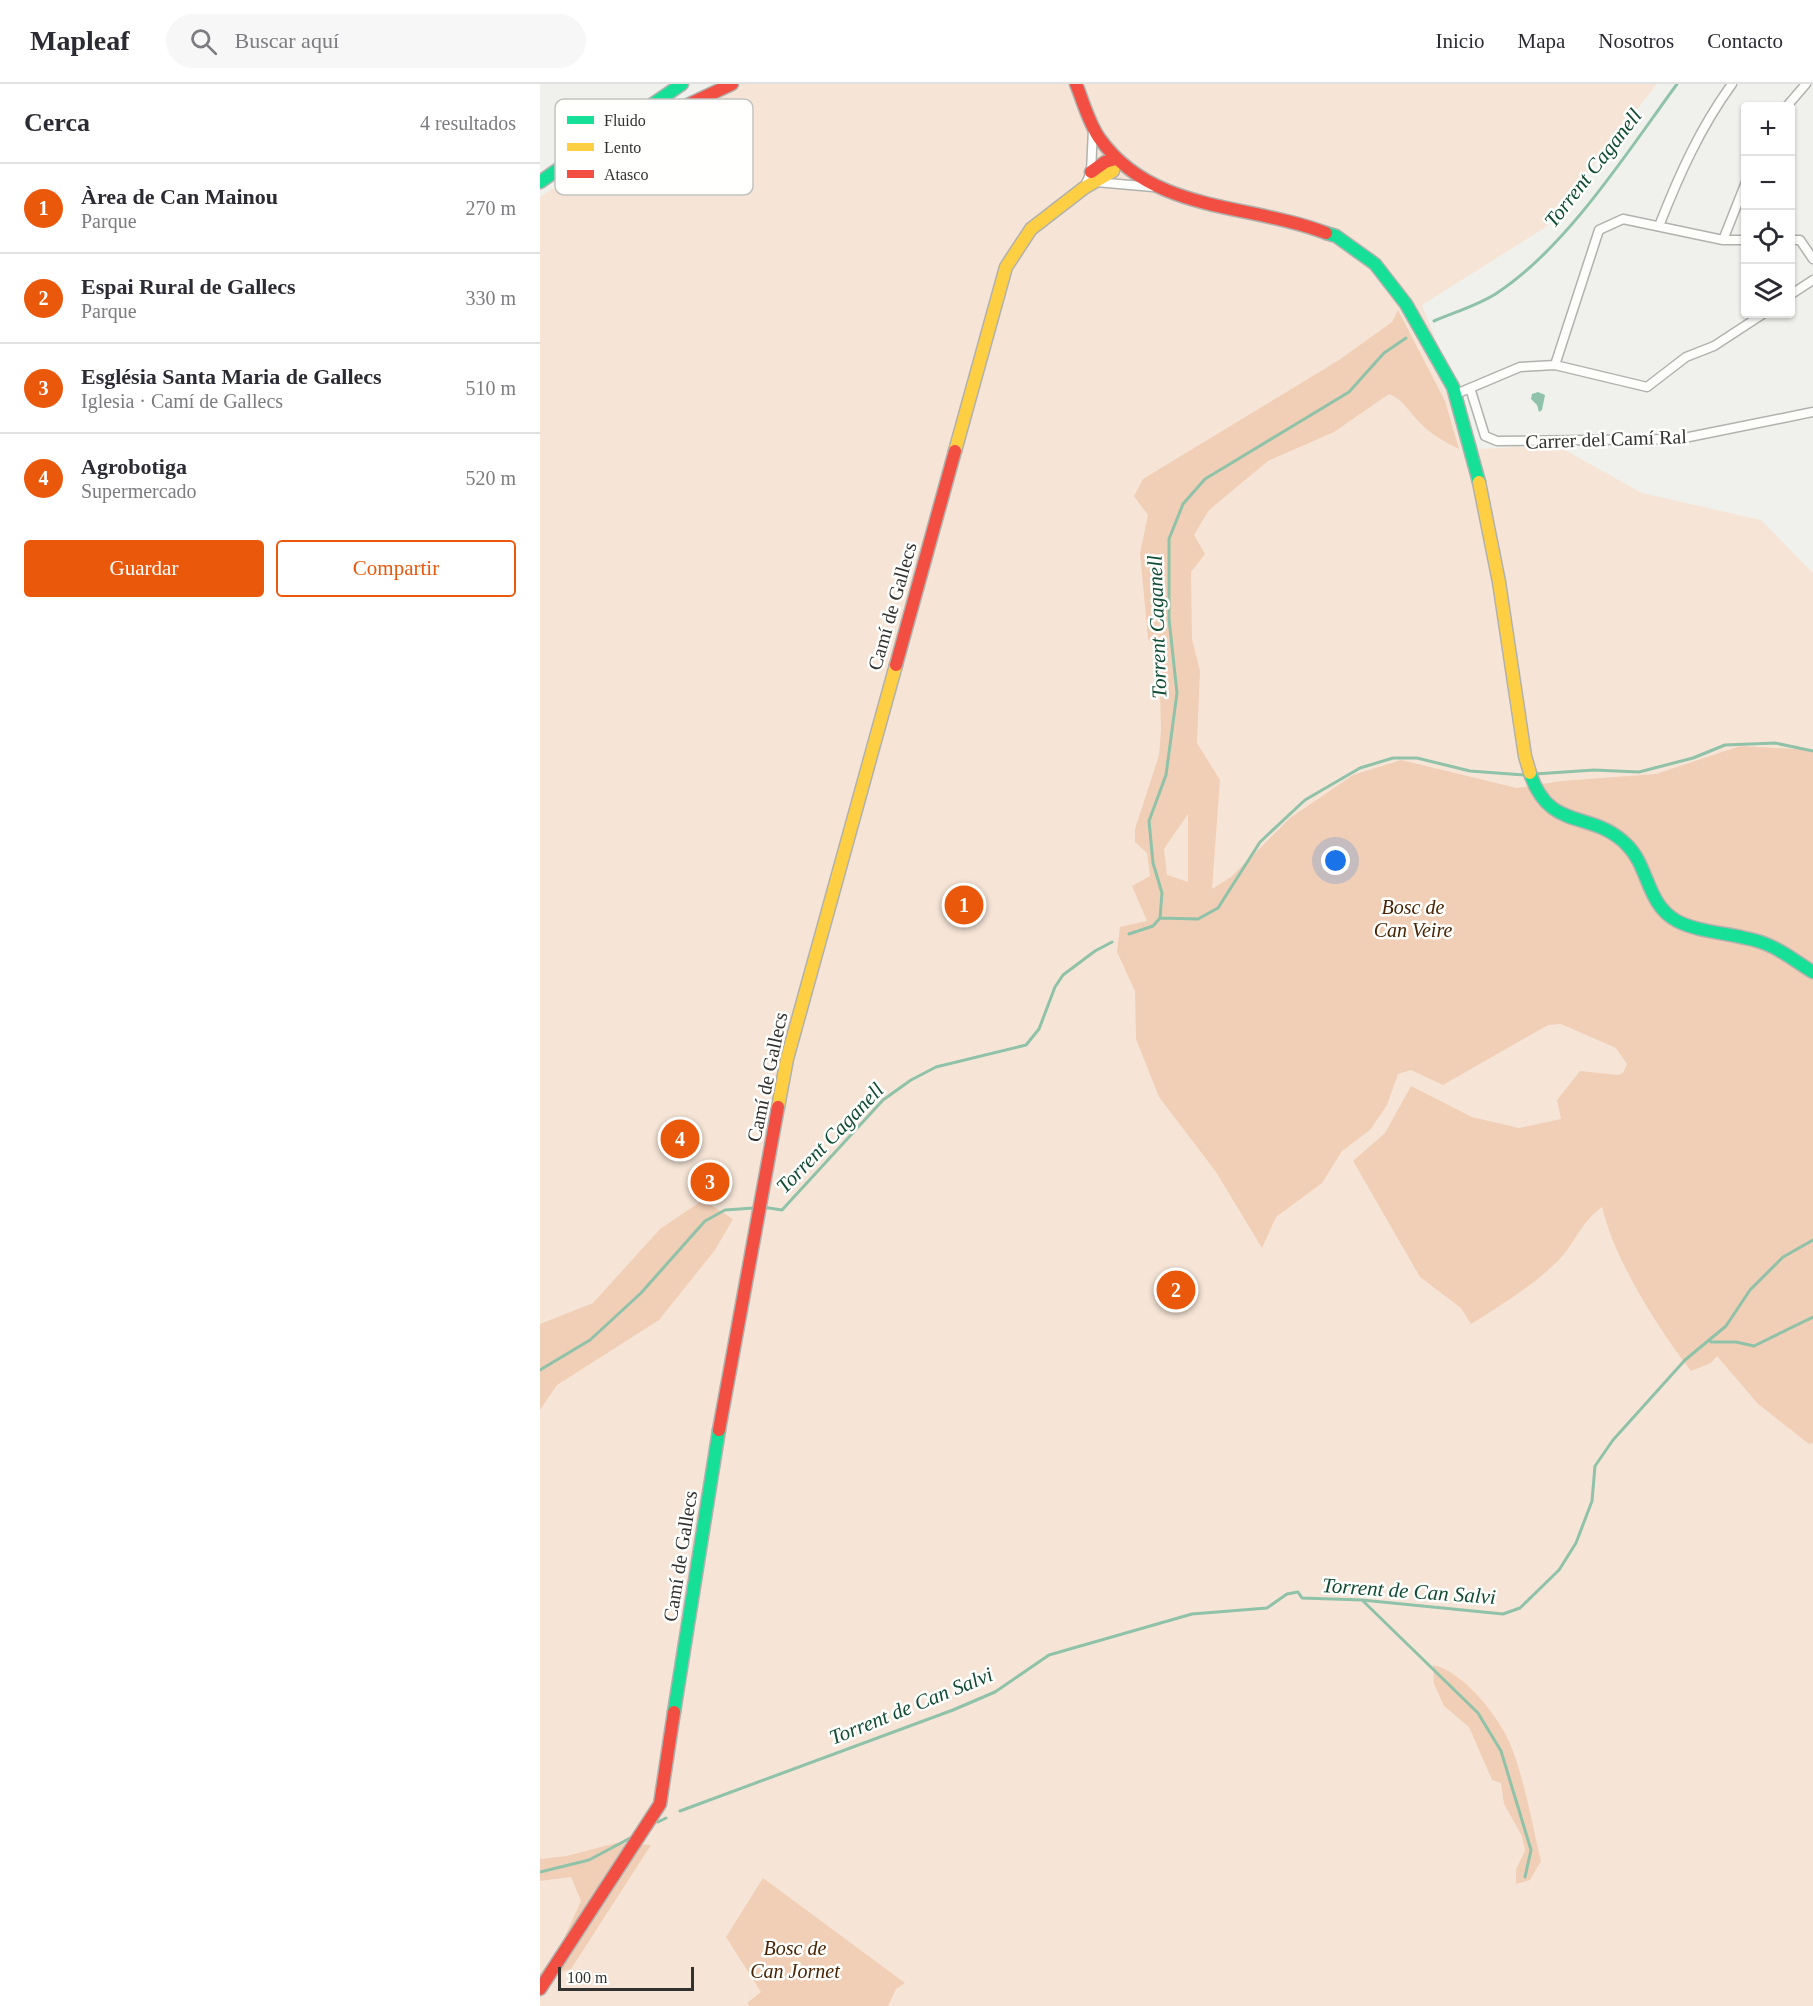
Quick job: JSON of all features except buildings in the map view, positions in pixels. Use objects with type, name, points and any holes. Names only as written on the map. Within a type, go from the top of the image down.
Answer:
[{"type":"main road","points":[[644,99],[664,84]]},
{"type":"main road","points":[[660,99],[682,84]]},
{"type":"main road","points":[[700,99],[732,84]]},
{"type":"main road","points":[[1076,84],[1093,128],[1115,159],[1153,188],[1205,204],[1295,220],[1322,228],[1356,247],[1393,284],[1456,394],[1494,545],[1525,756],[1530,778],[1540,799],[1553,812],[1604,830],[1629,847],[1654,900],[1666,914],[1678,922],[1766,944],[1813,972]]},
{"type":"main road","name":"Camí de Gallecs","points":[[540,1989],[660,1804],[729,1363],[787,1059],[1006,267],[1031,229],[1084,188],[1094,177],[1113,171],[1115,159]]},
{"type":"main road","points":[[540,182],[555,172]]},
{"type":"street","points":[[1659,226],[1688,154],[1714,109],[1732,84]]},
{"type":"street","points":[[1790,102],[1806,84]]},
{"type":"street","points":[[1093,128],[1094,177],[1153,188]]},
{"type":"street","points":[[1723,240],[1741,195]]},
{"type":"street","points":[[1556,365],[1599,230],[1623,219],[1723,240],[1741,240]]},
{"type":"street","points":[[1795,240],[1800,240],[1813,258]]},
{"type":"street","points":[[1795,292],[1813,280]]},
{"type":"street","points":[[1456,394],[1520,367],[1556,365],[1647,387],[1686,357],[1714,346],[1757,318]]},
{"type":"street","name":"Carrer del Camí Ral","points":[[1470,388],[1485,436],[1497,441],[1679,439],[1813,412]]},
{"type":"green space","points":[[740,84],[1657,84],[1546,227],[1422,305],[1479,449],[1556,445],[1642,493],[1761,520],[1813,573],[1813,2006],[540,2006],[540,197],[555,187],[555,195],[753,195],[753,99],[709,99]]},
{"type":"green space","name":"Bosc de Can Veire","points":[[1398,310],[1445,401],[1459,449],[1429,431],[1402,402],[1389,394],[1334,432],[1268,461],[1209,510],[1194,535],[1205,554],[1191,572],[1192,639],[1200,671],[1197,743],[1220,780],[1212,889],[1231,877],[1290,818],[1353,775],[1401,760],[1517,788],[1561,781],[1656,774],[1740,746],[1813,750],[1813,1443],[1809,1444],[1758,1404],[1717,1356],[1711,1363],[1691,1371],[1651,1314],[1627,1271],[1608,1228],[1602,1207],[1582,1227],[1558,1261],[1538,1279],[1471,1324],[1461,1308],[1420,1277],[1353,1161],[1385,1133],[1411,1086],[1472,1117],[1519,1128],[1561,1119],[1557,1100],[1580,1071],[1618,1075],[1623,1073],[1627,1064],[1616,1048],[1561,1024],[1548,1025],[1443,1085],[1411,1070],[1398,1074],[1387,1105],[1370,1130],[1342,1151],[1322,1183],[1276,1217],[1262,1248],[1216,1172],[1159,1097],[1136,1039],[1135,991],[1117,952],[1120,927],[1147,921],[1132,886],[1150,876],[1147,853],[1135,842],[1135,829],[1159,755],[1161,730],[1159,652],[1148,639],[1140,553],[1148,515],[1134,496],[1143,479],[1339,360],[1392,322]],"holes":[[[1188,814],[1188,882],[1167,875],[1164,849]]]},
{"type":"green space","points":[[703,1200],[733,1219],[715,1250],[659,1320],[557,1385],[540,1410],[540,1324],[593,1303],[660,1229]]},
{"type":"green space","points":[[1433,1665],[1454,1675],[1474,1692],[1499,1723],[1511,1746],[1517,1761],[1541,1861],[1530,1880],[1516,1884],[1516,1869],[1525,1851],[1522,1836],[1504,1804],[1501,1783],[1492,1780],[1469,1727],[1444,1706],[1434,1684]]},
{"type":"green space","points":[[616,1843],[651,1845],[571,1969],[540,1978],[540,1974],[560,1947],[581,1901],[571,1877],[540,1881],[540,1859],[567,1856]]},
{"type":"green space","name":"Bosc de Can Jornet","points":[[763,1878],[905,1983],[896,1989],[888,2006],[750,2006],[747,2003],[761,1992],[726,1937]]},
{"type":"shaded area","points":[[1538,392],[1545,395],[1542,410],[1539,412],[1537,405],[1531,399],[1532,394]]},
{"type":"waterway","name":"Torrent Caganell","points":[[1434,321],[1475,305],[1497,293],[1523,274],[1548,250],[1595,196],[1677,84]]},
{"type":"waterway","name":"Torrent Caganell","points":[[1129,934],[1153,926],[1160,918],[1162,893],[1153,863],[1149,821],[1166,775],[1177,693],[1169,619],[1169,539],[1183,504],[1205,479],[1349,392],[1384,353],[1406,338]]},
{"type":"waterway","points":[[1535,774],[1594,770],[1639,772],[1693,758],[1725,745],[1775,743],[1813,751]]},
{"type":"waterway","points":[[1160,918],[1198,919],[1218,908],[1260,842],[1305,800],[1360,768],[1393,758],[1417,758],[1470,771],[1524,775]]},
{"type":"waterway","name":"Torrent Caganell","points":[[762,1207],[782,1210],[883,1100],[911,1080],[936,1067],[1026,1045],[1039,1029],[1055,987],[1063,975],[1095,951],[1112,942]]},
{"type":"waterway","name":"Torrent Caganell","points":[[540,1370],[590,1340],[641,1293],[705,1221],[725,1210],[754,1208]]},
{"type":"waterway","name":"Torrent de Can Salvi","points":[[680,1811],[953,1710],[995,1692],[1049,1655],[1192,1614],[1267,1608],[1287,1594],[1298,1592],[1302,1598],[1362,1600],[1503,1614],[1520,1608],[1559,1570],[1576,1543],[1592,1501],[1595,1466],[1613,1440],[1685,1360],[1726,1326],[1750,1290],[1783,1257],[1813,1240]]},
{"type":"waterway","points":[[1711,1342],[1736,1342],[1754,1346],[1813,1317]]},
{"type":"waterway","points":[[1362,1600],[1478,1713],[1501,1751],[1531,1850],[1525,1877]]},
{"type":"waterway","name":"Torrent de Can Salvi","points":[[658,1822],[666,1818]]},
{"type":"waterway","name":"Torrent de Can Salvi","points":[[540,1872],[589,1860],[634,1836]]},
{"type":"traffic: fast","points":[[660,99],[682,84]]},
{"type":"traffic: fast","points":[[540,182],[555,172]]},
{"type":"traffic: fast","points":[[1326,233],[1336,236],[1375,264],[1406,304],[1453,387],[1479,482]]},
{"type":"traffic: fast","points":[[1530,773],[1538,792],[1549,805],[1560,813],[1614,834],[1628,846],[1635,855],[1654,896],[1667,914],[1677,921],[1698,929],[1766,944],[1813,972]]},
{"type":"traffic: fast","points":[[674,1712],[719,1430]]},
{"type":"traffic: slow","points":[[955,451],[1006,267],[1031,229],[1084,188],[1113,171],[1115,159]]},
{"type":"traffic: slow","points":[[1479,482],[1499,582],[1525,756],[1530,773]]},
{"type":"traffic: slow","points":[[778,1107],[787,1059],[896,665]]},
{"type":"traffic: jam","points":[[700,99],[732,84]]},
{"type":"traffic: jam","points":[[1076,84],[1089,119],[1100,139],[1122,163],[1147,181],[1204,203],[1296,223],[1326,233]]},
{"type":"traffic: jam","points":[[1091,172],[1105,162],[1115,159]]},
{"type":"traffic: jam","points":[[896,665],[955,451]]},
{"type":"traffic: jam","points":[[719,1430],[778,1107]]},
{"type":"traffic: jam","points":[[540,1989],[660,1804],[674,1712]]},
{"type":"place","name":"Àrea de Can Mainou","points":[[964,905]]},
{"type":"place","name":"Agrobotiga","points":[[680,1139]]},
{"type":"place","name":"Església Santa Maria de Gallecs","points":[[710,1182]]},
{"type":"place","name":"Espai Rural de Gallecs","points":[[1176,1290]]}]
